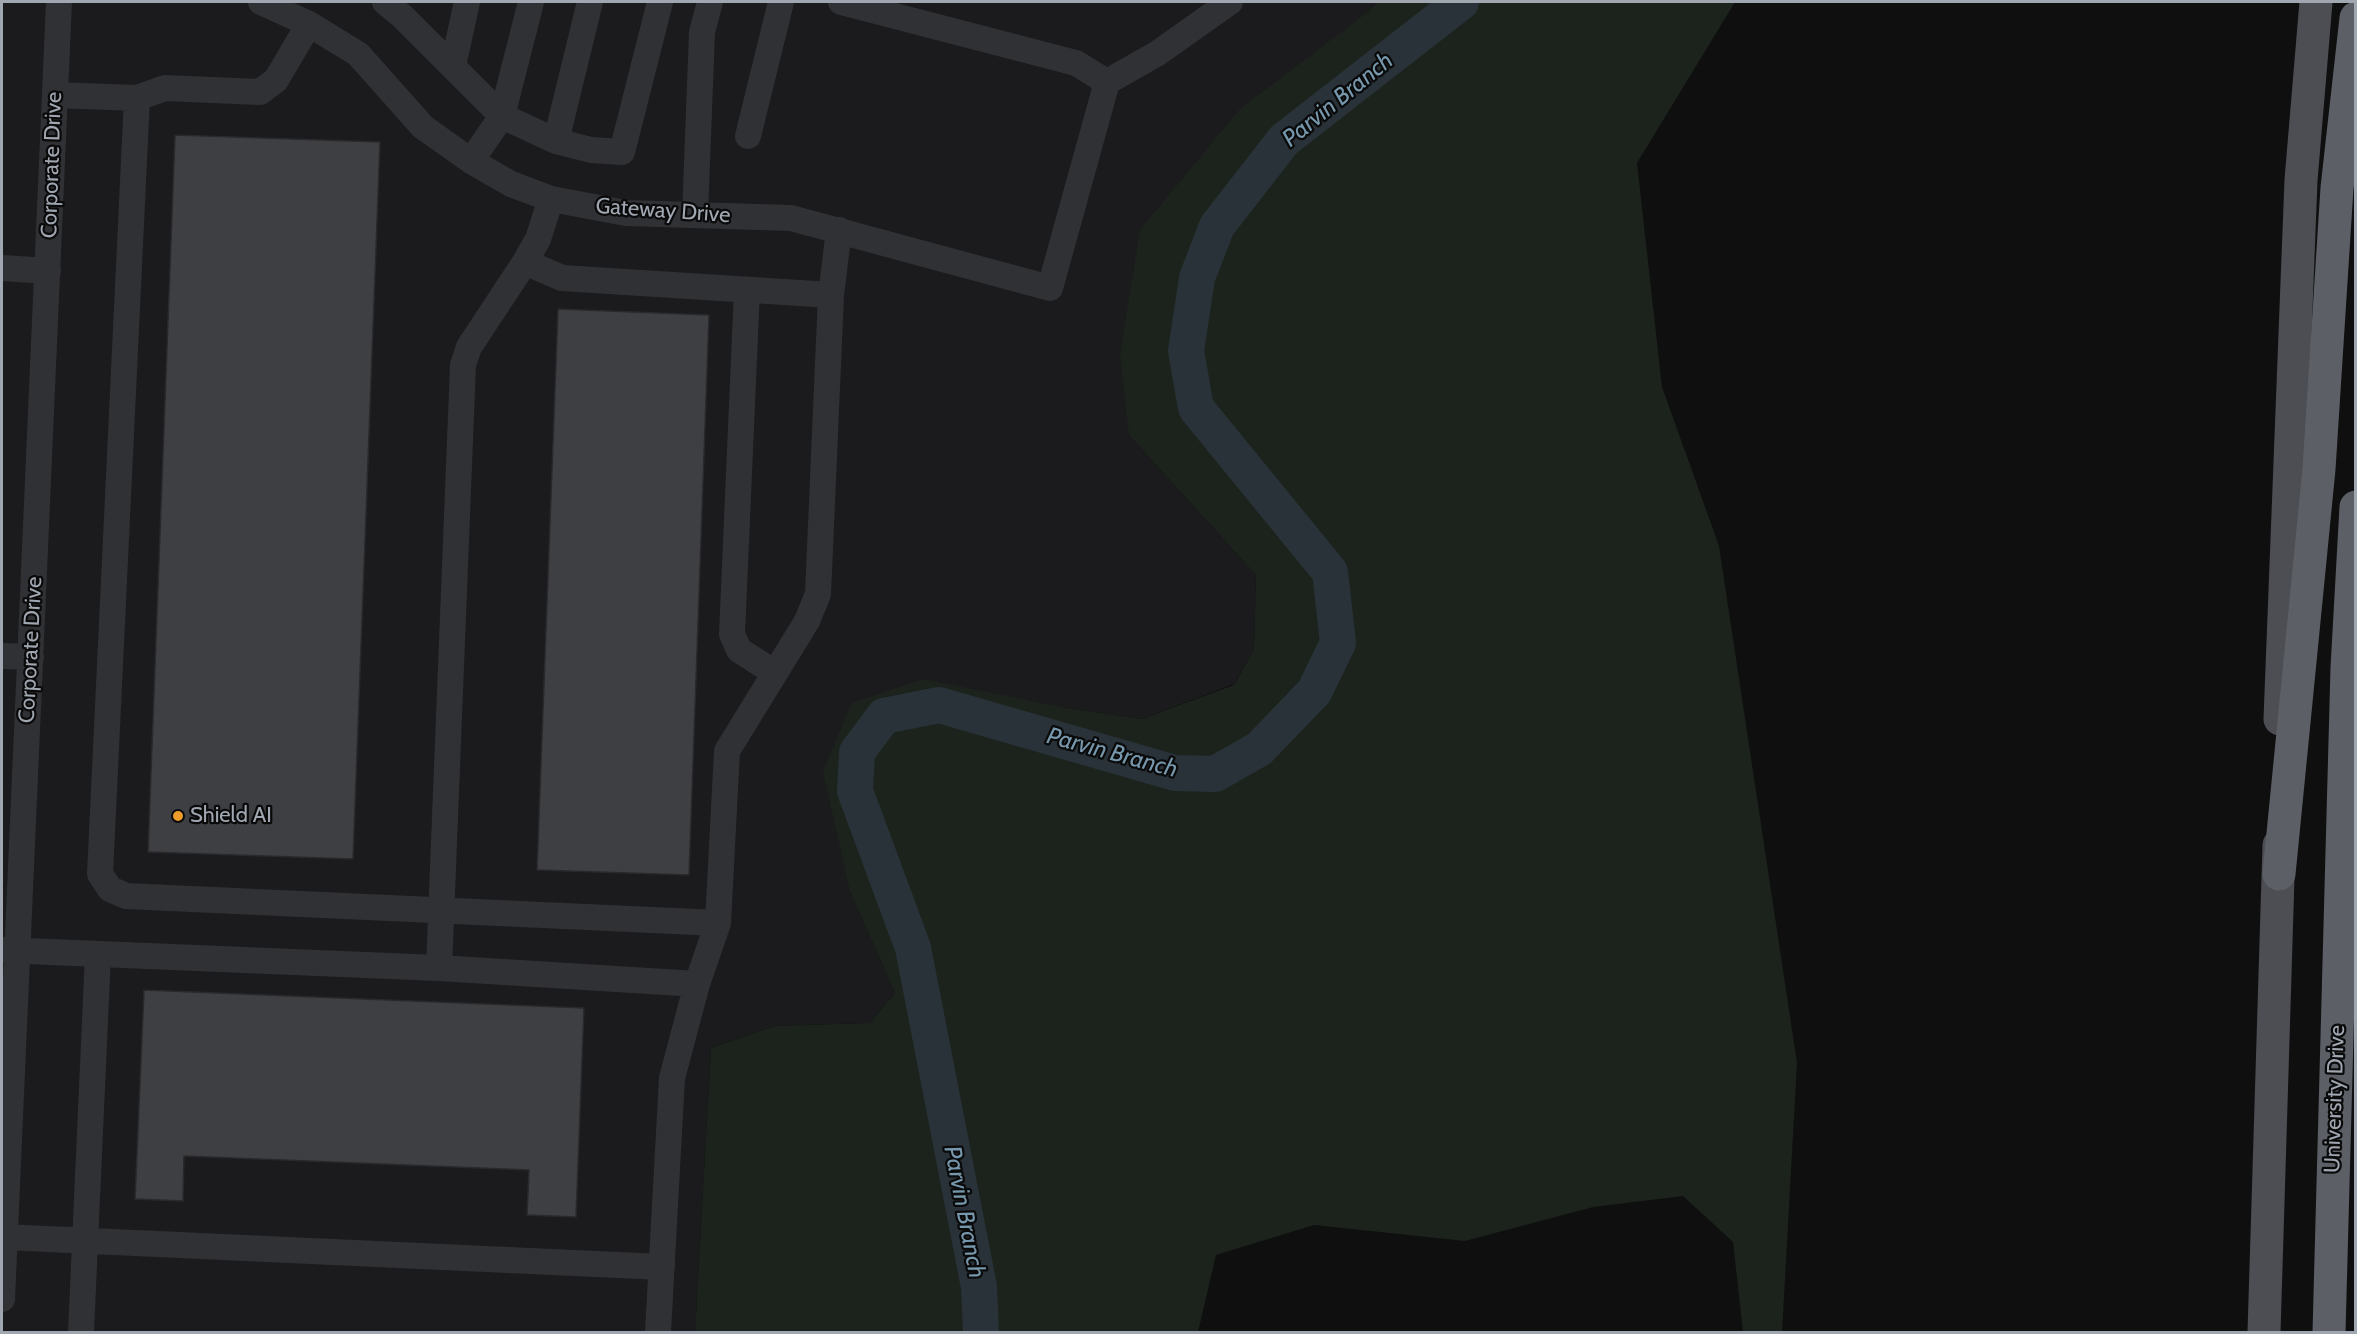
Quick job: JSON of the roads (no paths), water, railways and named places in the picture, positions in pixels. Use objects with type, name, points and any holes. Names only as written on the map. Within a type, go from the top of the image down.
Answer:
[{"type":"highway","points":[[2279,874],[2318,480],[2337,188],[2355,18]]},
{"type":"highway","name":"University Drive","points":[[2329,1332],[2347,668],[2355,507]]},
{"type":"main road","points":[[2264,1332],[2279,874],[2279,751],[2301,180],[2316,2]]},
{"type":"street","name":"Corporate Drive","points":[[2,1299],[10,950],[31,657],[59,2]]},
{"type":"street","name":"Gateway Drive","points":[[261,2],[309,24],[358,54],[423,127],[471,161],[512,184],[551,199],[626,213],[791,218],[1050,288],[1107,82]]},
{"type":"street","points":[[453,66],[467,2]]},
{"type":"street","points":[[471,161],[502,116],[531,2]]},
{"type":"street","points":[[556,141],[590,2]]},
{"type":"street","points":[[398,6],[502,116],[556,141],[591,150],[622,152],[660,2]]},
{"type":"street","points":[[695,215],[702,32],[710,2]]},
{"type":"street","points":[[748,136],[781,2]]},
{"type":"street","points":[[841,2],[1076,63],[1107,82],[1158,53],[1230,2]]},
{"type":"street","points":[[55,95],[137,98],[165,88],[260,92],[276,80],[309,24]]},
{"type":"street","points":[[137,98],[100,874],[110,889],[126,896],[718,923]]},
{"type":"street","points":[[439,969],[463,365],[469,347],[538,239],[551,199]]},
{"type":"street","points":[[658,1332],[672,1078],[697,984],[718,923],[727,751],[807,621],[818,594],[831,295],[839,230]]},
{"type":"street","points":[[525,262],[562,278],[831,295]]},
{"type":"street","points":[[2,268],[48,271]]},
{"type":"street","points":[[747,290],[732,634],[739,650],[775,673]]},
{"type":"street","points":[[2,656],[31,657]]},
{"type":"street","points":[[10,950],[439,969],[697,984]]},
{"type":"street","points":[[81,1332],[98,954]]},
{"type":"street","points":[[4,1237],[662,1267]]},
{"type":"waterway","name":"Parvin Branch","points":[[981,1332],[979,1287],[913,948],[855,791],[857,752],[884,716],[939,705],[1175,773],[1215,774],[1259,749],[1314,692],[1338,643],[1330,572],[1196,408],[1186,351],[1197,278],[1217,226],[1284,140],[1461,2]]},
{"type":"place","name":"Shield AI","points":[[178,816]]}]
